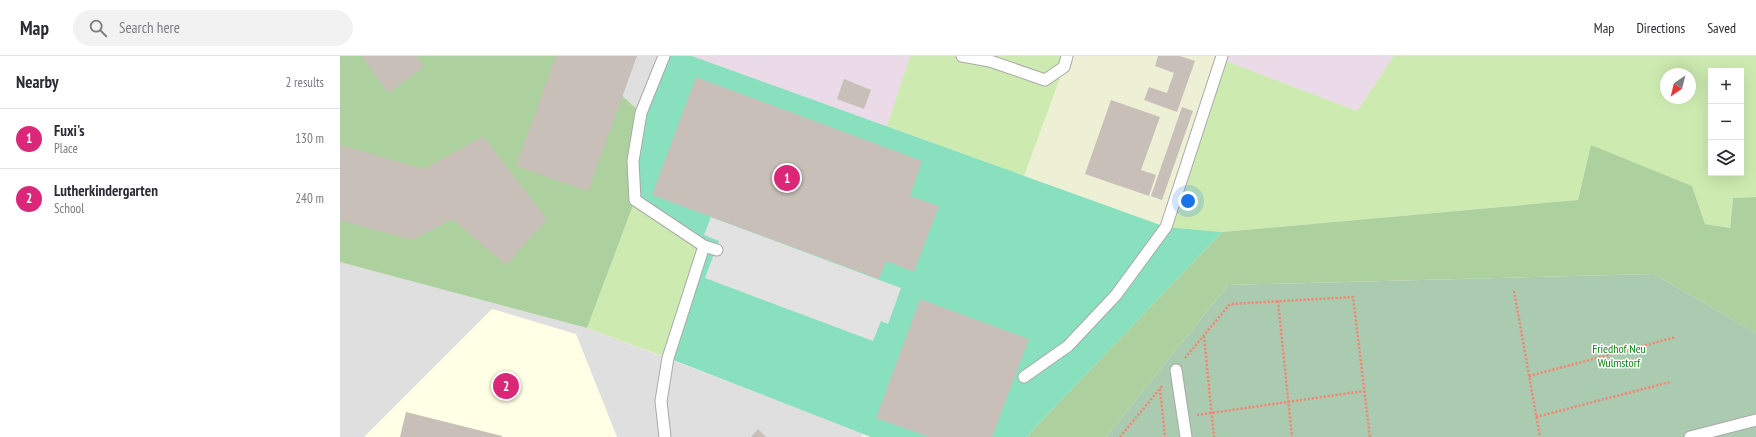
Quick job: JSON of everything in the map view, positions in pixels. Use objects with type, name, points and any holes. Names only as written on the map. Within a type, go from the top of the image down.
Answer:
[{"type":"lane","points":[[664,56],[641,113],[633,161],[635,200],[704,246],[717,250]]},
{"type":"lane","points":[[962,56],[987,58],[1045,80],[1064,67],[1067,56]]},
{"type":"lane","points":[[1024,377],[1068,346],[1116,295],[1166,227],[1222,56]]},
{"type":"lane","points":[[665,437],[661,401],[668,358],[704,246]]},
{"type":"lane","points":[[1176,370],[1186,437]]},
{"type":"lane","points":[[1690,437],[1756,420]]},
{"type":"path","points":[[1514,291],[1540,437]]},
{"type":"path","points":[[1120,437],[1230,304],[1353,297],[1370,437]]},
{"type":"path","points":[[1278,302],[1292,437]]},
{"type":"path","points":[[1204,336],[1214,437]]},
{"type":"path","points":[[1529,376],[1676,337]]},
{"type":"path","points":[[1536,417],[1670,382]]},
{"type":"path","points":[[1160,389],[1165,437]]},
{"type":"path","points":[[1183,417],[1364,391]]},
{"type":"shaded area","points":[[579,56],[664,56],[641,113]]},
{"type":"shaded area","points":[[692,56],[910,56],[887,126]]},
{"type":"shaded area","points":[[1067,56],[1212,56],[1221,59],[1166,227],[1024,176]]},
{"type":"shaded area","points":[[1212,56],[1394,56],[1357,111]]},
{"type":"shaded area","points":[[711,217],[901,288],[888,324],[881,321],[873,341],[705,278],[719,241],[704,235]]},
{"type":"shaded area","points":[[340,262],[587,328],[863,433],[861,437],[340,437]]},
{"type":"shaded area","points":[[492,309],[576,334],[617,437],[364,437]]},
{"type":"green space","points":[[340,56],[579,56],[641,113],[635,200],[587,328],[340,262]]},
{"type":"green space","points":[[664,56],[692,56],[1166,227],[1222,232],[1026,437],[871,437],[668,358],[704,246],[635,200],[641,113]]},
{"type":"green space","points":[[910,56],[1068,56],[1024,176],[887,126]]},
{"type":"green space","points":[[1394,56],[1756,56],[1756,197],[1733,198],[1730,228],[1705,224],[1692,186],[1591,146],[1578,200],[1222,232],[1166,227],[1221,59],[1357,111]]},
{"type":"green space","points":[[1591,145],[1692,186],[1705,224],[1730,228],[1733,198],[1756,197],[1756,333],[1654,274],[1228,285],[1106,437],[1026,437],[1222,232],[1578,200]]},
{"type":"green space","points":[[635,200],[704,246],[668,358],[587,328]]},
{"type":"green space","name":"Friedhof Neu Wulmstorf","points":[[1654,274],[1756,333],[1756,437],[1106,437],[1228,285]]},
{"type":"building","points":[[362,56],[417,56],[424,67],[388,93]]},
{"type":"building","points":[[556,56],[637,56],[588,191],[516,166]]},
{"type":"building","points":[[1158,56],[1180,56],[1195,61],[1177,112],[1144,100],[1149,87],[1167,93],[1174,73],[1155,66]]},
{"type":"building","points":[[696,77],[922,161],[910,196],[939,206],[914,272],[886,261],[879,279],[652,195]]},
{"type":"building","points":[[844,79],[871,90],[864,109],[837,99]]},
{"type":"building","points":[[1111,100],[1160,117],[1141,170],[1156,175],[1149,196],[1085,174]]},
{"type":"building","points":[[1182,107],[1193,111],[1162,200],[1151,196]]},
{"type":"building","points":[[483,136],[547,219],[506,265],[452,219],[412,240],[340,220],[340,145],[424,169]]},
{"type":"building","points":[[920,299],[1029,339],[992,437],[929,437],[876,418]]},
{"type":"building","points":[[406,412],[502,436],[502,437],[400,437]]},
{"type":"building","points":[[758,429],[766,437],[751,437]]},
{"type":"place","name":"Fuxi's","points":[[787,178]]},
{"type":"place","name":"Lutherkindergarten","points":[[506,386]]}]
